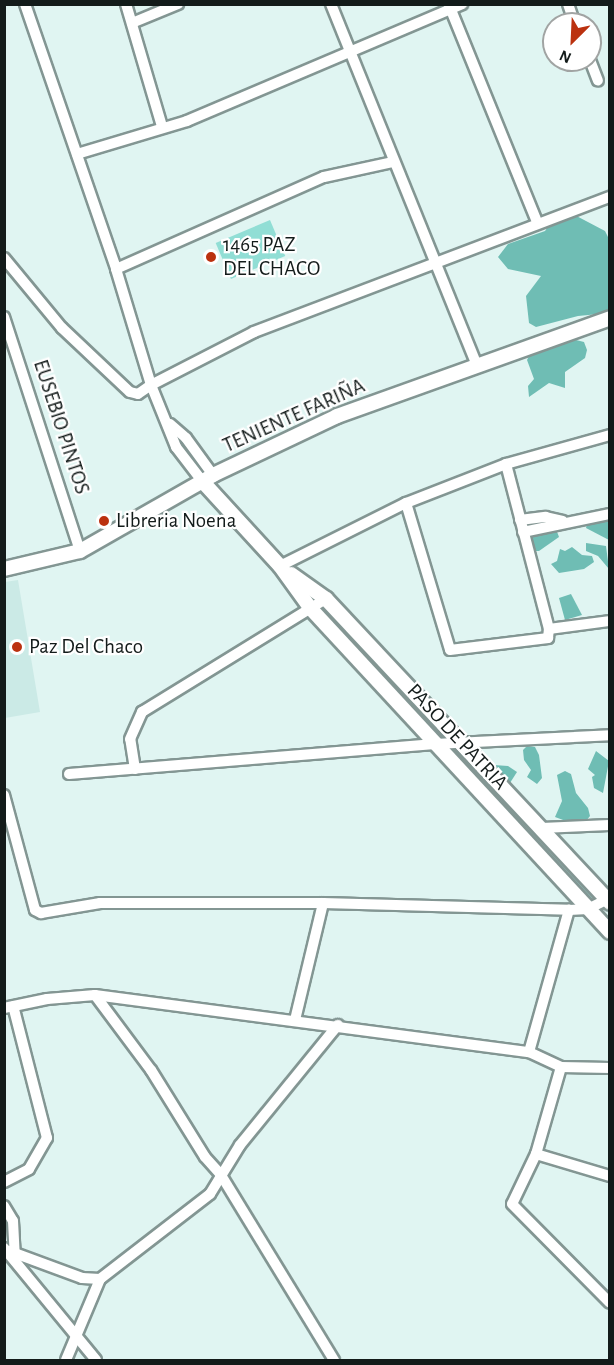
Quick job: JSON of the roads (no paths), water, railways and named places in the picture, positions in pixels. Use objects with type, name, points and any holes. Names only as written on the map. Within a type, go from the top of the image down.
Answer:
[{"type":"street","points":[[25,4],[116,269],[151,385],[170,424],[176,447],[208,478]]},
{"type":"street","points":[[126,4],[162,126]]},
{"type":"street","points":[[132,24],[178,4]]},
{"type":"street","points":[[331,4],[477,365]]},
{"type":"street","points":[[77,154],[162,126],[187,121],[351,52],[450,7],[462,4]]},
{"type":"street","points":[[450,7],[537,222]]},
{"type":"street","points":[[595,72],[598,81]]},
{"type":"street","points":[[116,269],[324,177],[393,162]]},
{"type":"street","points":[[4,258],[62,328],[133,394],[254,332],[537,222],[609,197]]},
{"type":"street","name":"EUSEBIO PINTOS","points":[[4,317],[8,337],[80,550]]},
{"type":"street","name":"TENIENTE FARIÑA","points":[[4,569],[80,550],[208,478],[337,416],[609,318]]},
{"type":"street","points":[[280,566],[406,503],[506,464],[609,435]]},
{"type":"street","points":[[406,503],[448,649],[548,638],[549,629],[506,464]]},
{"type":"street","name":"PASO DE PATRIA","points":[[208,478],[280,566],[311,609],[609,932]]},
{"type":"street","points":[[523,532],[551,527],[563,521],[609,514]]},
{"type":"street","points":[[520,520],[546,517],[563,521]]},
{"type":"street","name":"PASO DE PATRIA","points":[[280,566],[326,599],[608,901]]},
{"type":"street","points":[[135,769],[130,739],[142,712],[326,599]]},
{"type":"street","points":[[549,629],[609,621]]},
{"type":"street","points":[[69,774],[435,744],[609,735]]},
{"type":"street","points":[[4,795],[38,912],[100,903],[323,903],[569,910],[588,909],[608,901]]},
{"type":"street","points":[[541,828],[609,825]]},
{"type":"street","points":[[295,1020],[323,903]]},
{"type":"street","points":[[529,1052],[569,910]]},
{"type":"street","points":[[95,995],[151,1070],[205,1157],[221,1175],[334,1360]]},
{"type":"street","points":[[4,1182],[29,1169],[46,1138],[9,1007],[67,996],[95,995],[338,1025],[529,1052],[561,1067],[609,1068]]},
{"type":"street","points":[[66,1360],[100,1279],[210,1194],[240,1145],[338,1025]]},
{"type":"street","points":[[561,1067],[536,1154],[513,1207],[609,1303]]},
{"type":"street","points":[[536,1154],[609,1176]]},
{"type":"street","points":[[4,1206],[13,1221],[9,1251],[63,1316],[75,1339],[96,1360]]},
{"type":"street","points":[[9,1251],[82,1278],[100,1279]]},
{"type":"place","name":"1465 PAZ DEL CHACO","points":[[211,257]]},
{"type":"place","name":"Libreria Noena","points":[[104,521]]},
{"type":"place","name":"Paz Del Chaco","points":[[17,647]]}]
